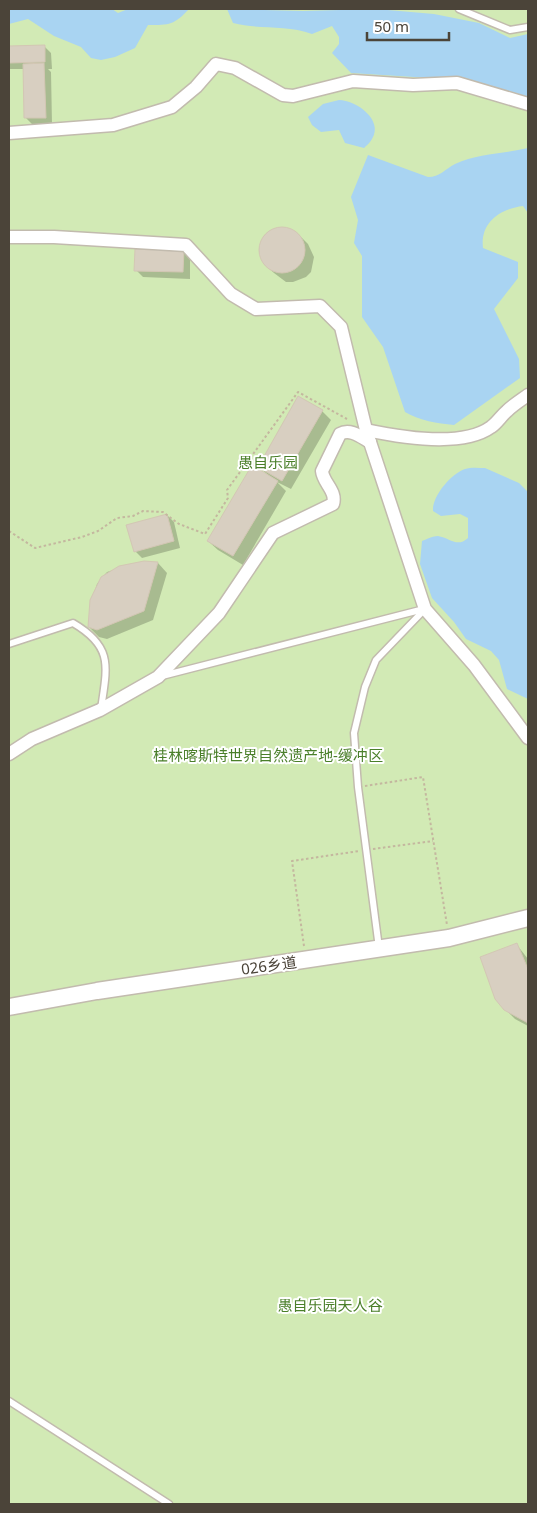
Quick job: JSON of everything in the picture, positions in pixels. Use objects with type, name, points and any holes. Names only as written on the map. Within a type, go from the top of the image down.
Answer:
[{"type":"street","points":[[9,133],[113,125],[172,107],[196,87],[216,64],[235,68],[283,95],[293,96],[353,81],[413,84],[457,82],[528,104]]},
{"type":"street","points":[[9,237],[54,237],[186,245],[231,294],[256,309],[320,306],[341,327],[368,436],[425,609],[474,664],[528,738]]},
{"type":"street","points":[[9,754],[32,740],[100,710],[158,677],[219,613],[273,534],[333,504],[334,495],[322,476],[322,471],[340,434],[347,431],[368,436],[395,436],[432,440],[466,436],[490,428],[507,410],[528,395]]},
{"type":"street","name":"026乡道","points":[[9,1007],[97,991],[449,938],[528,918]]},
{"type":"lane","points":[[459,9],[510,30],[528,27]]},
{"type":"lane","points":[[158,677],[425,609]]},
{"type":"lane","points":[[379,948],[358,787],[354,734],[365,687],[376,660],[425,609]]},
{"type":"lane","points":[[9,644],[72,623],[85,630],[94,637],[102,649],[105,659],[106,675],[100,710]]},
{"type":"lane","points":[[9,1401],[169,1504]]},
{"type":"path","points":[[9,531],[35,548],[98,532],[117,518],[133,516],[143,511],[163,512],[178,524],[205,534],[228,498],[227,490],[298,392],[368,436]]},
{"type":"path","points":[[358,787],[423,777],[449,938]]},
{"type":"path","points":[[306,960],[292,861],[433,842]]},
{"type":"green space","name":"愚自乐园","points":[[9,9],[528,9],[528,1504],[9,1504]]},
{"type":"water","points":[[9,9],[112,9],[118,13],[128,9],[189,9],[171,23],[148,25],[135,48],[115,57],[101,60],[91,58],[81,47],[54,36],[28,19],[9,24]]},
{"type":"water","points":[[227,9],[303,11],[376,9],[434,14],[479,23],[510,38],[528,34],[528,97],[461,80],[351,73],[332,53],[339,44],[339,37],[332,26],[312,34],[292,29],[243,25],[233,23]]},
{"type":"water","points":[[339,100],[353,103],[371,118],[375,132],[364,148],[345,143],[339,130],[321,132],[312,125],[308,117],[323,104]]},
{"type":"water","points":[[528,148],[528,213],[523,206],[506,210],[499,214],[488,225],[483,239],[483,248],[518,262],[518,278],[494,309],[519,359],[520,378],[454,425],[417,418],[405,412],[383,347],[362,317],[362,256],[354,243],[358,220],[351,197],[368,155],[428,177],[436,176],[464,160]]},
{"type":"water","points":[[467,468],[485,468],[519,483],[528,492],[528,699],[507,689],[499,660],[491,651],[466,639],[454,622],[432,598],[420,564],[422,541],[438,536],[457,542],[468,538],[468,518],[460,514],[441,516],[433,511],[434,505],[443,486],[454,476]]},
{"type":"building","points":[[45,45],[45,62],[9,63],[9,46]]},
{"type":"building","points":[[44,63],[46,118],[24,118],[23,64]]},
{"type":"building","points":[[277,227],[287,227],[299,233],[304,241],[304,259],[299,267],[291,272],[277,273],[269,270],[262,263],[259,255],[259,245],[262,237],[269,230]]},
{"type":"building","points":[[135,249],[184,250],[183,272],[134,271]]},
{"type":"building","points":[[298,396],[323,410],[282,481],[258,467]]},
{"type":"building","points":[[252,465],[278,481],[233,556],[207,541]]},
{"type":"building","points":[[167,514],[174,541],[134,552],[126,525]]},
{"type":"building","points":[[144,561],[158,562],[144,611],[97,630],[88,627],[90,600],[101,577],[119,566]]},
{"type":"building","points":[[517,943],[528,969],[528,1023],[504,1010],[495,999],[480,957]]},
{"type":"park label","name":"桂林喀斯特世界自然遗产地-缓冲区","points":[[268,756]]},
{"type":"park label","name":"愚自乐园天人谷","points":[[330,1306]]}]
